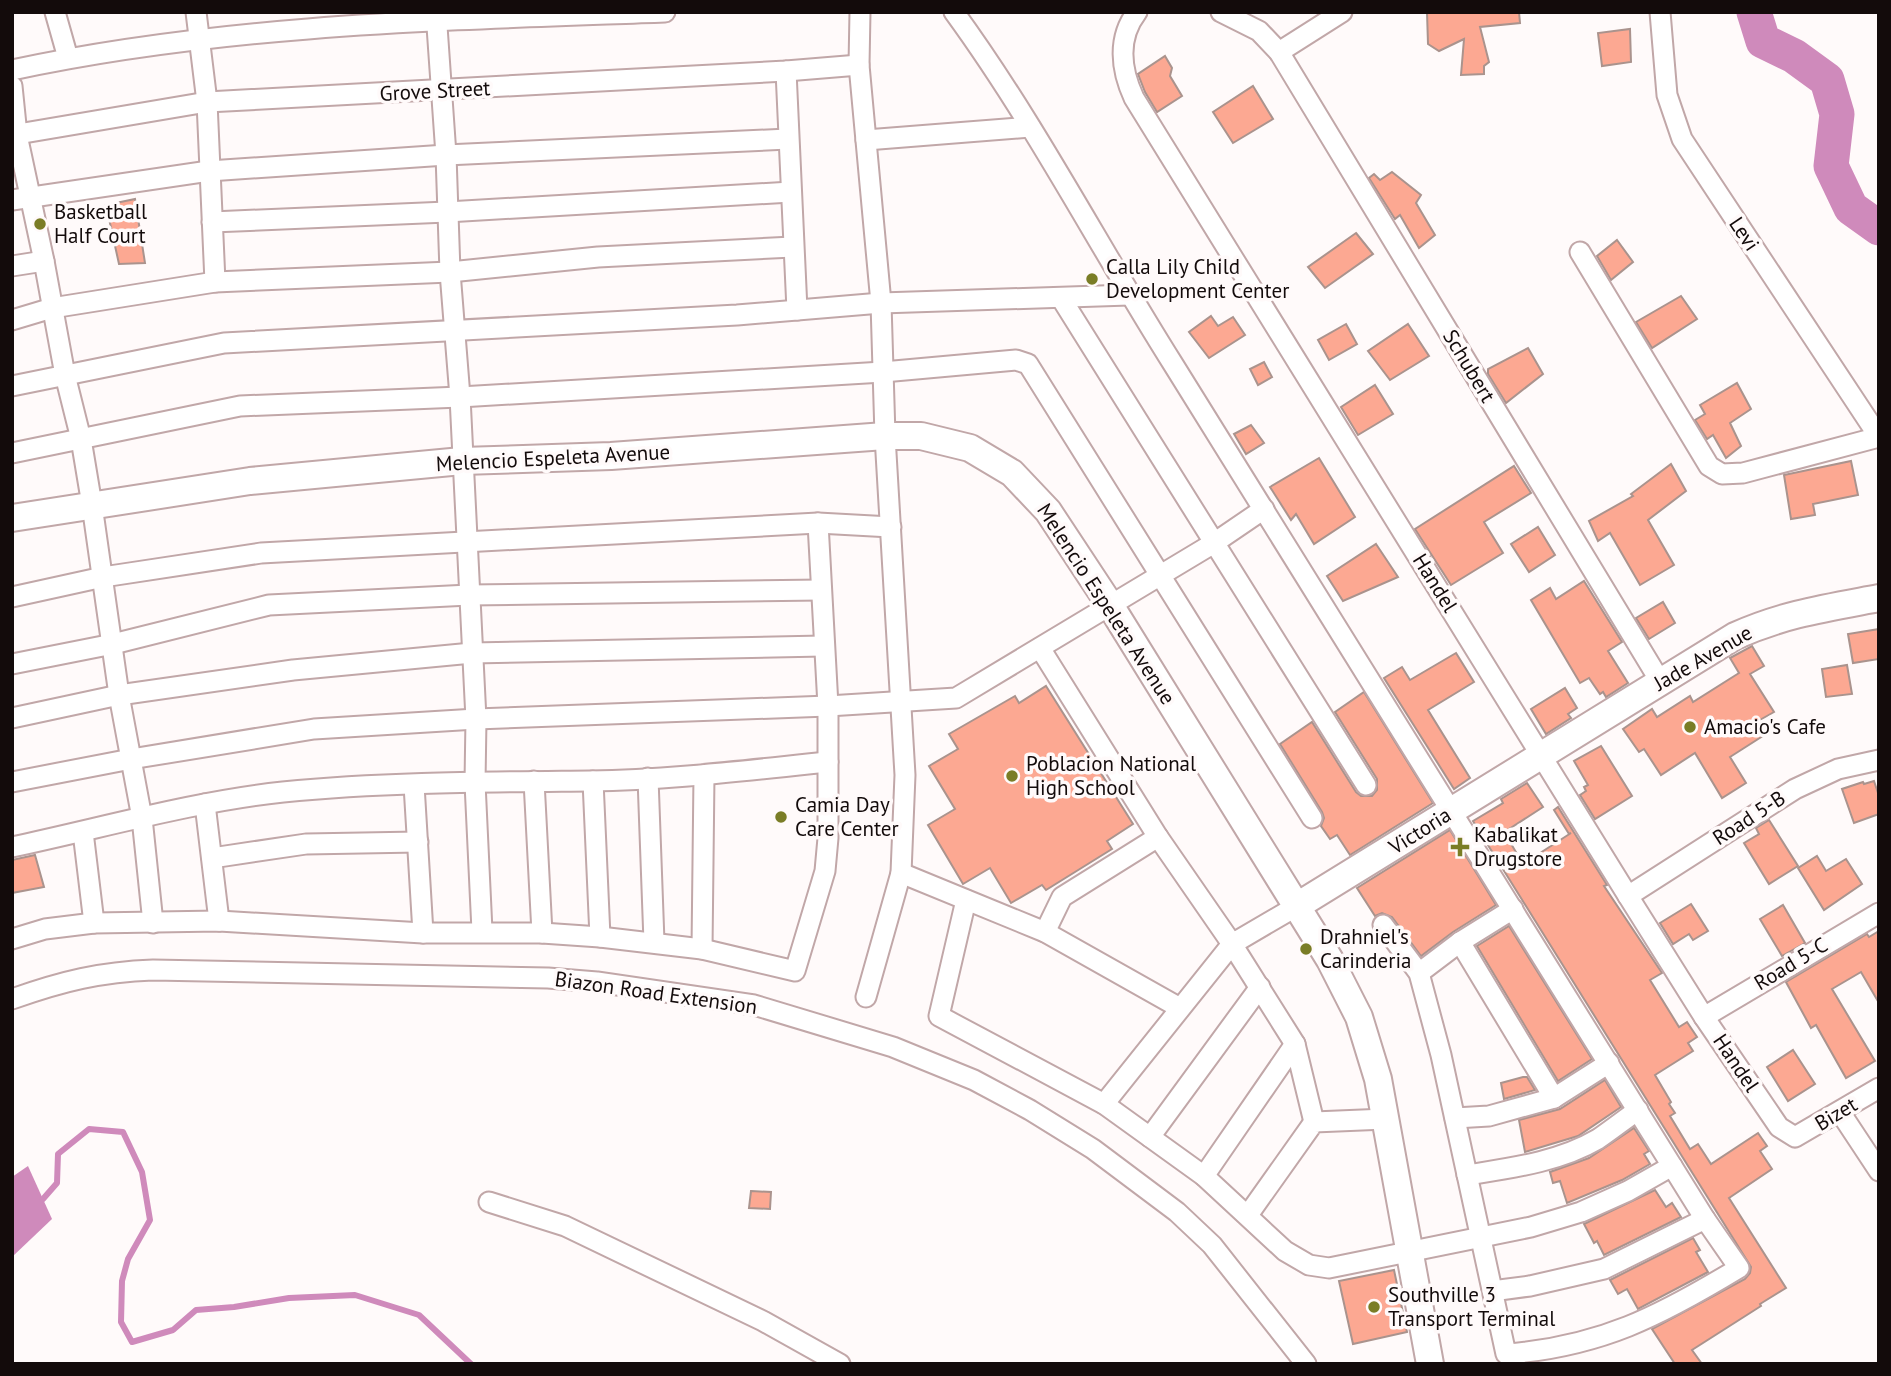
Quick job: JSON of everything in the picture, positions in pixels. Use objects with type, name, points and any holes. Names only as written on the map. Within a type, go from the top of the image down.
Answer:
[{"type":"street","points":[[55,12],[68,58]]},
{"type":"street","points":[[196,12],[207,103],[215,282]]},
{"type":"street","points":[[12,70],[68,58],[199,38],[372,19],[665,12]]},
{"type":"street","points":[[860,12],[859,65],[881,303],[885,436],[905,775],[901,873],[866,997]]},
{"type":"street","points":[[954,12],[1030,127],[1129,295],[1453,810],[1705,1219],[1739,1268],[1644,1321],[1600,1338],[1506,1354],[1455,1118],[1419,973],[1383,925]]},
{"type":"street","name":"Handel","points":[[1137,12],[1127,28],[1123,45],[1123,65],[1134,99],[1704,1017],[1779,1127],[1794,1135]]},
{"type":"street","points":[[1221,12],[1259,32],[1279,52],[1342,12]]},
{"type":"street","name":"Levi","points":[[1660,12],[1667,95],[1682,139],[1879,437]]},
{"type":"street","points":[[437,16],[476,719],[475,783],[482,931]]},
{"type":"street","name":"Schubert","points":[[1279,52],[1660,681]]},
{"type":"street","name":"Grove Street","points":[[14,135],[207,103],[859,65]]},
{"type":"street","points":[[786,71],[797,310]]},
{"type":"street","points":[[12,86],[21,198],[44,261],[65,375],[81,439],[119,695],[142,818],[153,923]]},
{"type":"street","points":[[866,140],[1030,127]]},
{"type":"street","points":[[21,198],[209,171],[446,155],[788,139]]},
{"type":"street","points":[[212,222],[447,212],[791,192]]},
{"type":"street","points":[[12,320],[52,308],[215,282],[450,272],[598,257],[793,247]]},
{"type":"street","points":[[1580,252],[1709,466],[1722,474],[1743,473],[1879,437]]},
{"type":"street","points":[[12,266],[44,261]]},
{"type":"street","points":[[12,386],[224,343],[672,319],[881,303],[1129,295]]},
{"type":"street","points":[[1061,298],[1366,785]]},
{"type":"street","points":[[12,453],[240,406],[460,397],[883,372],[1016,360],[1028,364],[1312,818]]},
{"type":"street","name":"Melencio Espeleta Avenue","points":[[12,518],[250,481],[462,461],[611,456],[885,436],[921,436],[950,442],[970,448],[1012,473],[1048,511],[1110,605],[1330,960],[1359,1017],[1378,1079],[1430,1364]]},
{"type":"street","points":[[12,782],[314,729],[476,719],[828,706],[956,698],[1214,543],[1264,509]]},
{"type":"street","points":[[12,597],[103,577],[261,553],[818,523],[891,527]]},
{"type":"street","points":[[12,939],[45,929],[94,923],[219,922],[423,933],[542,933],[600,936],[702,949],[795,971],[825,871],[828,706],[818,523]]},
{"type":"street","points":[[12,664],[113,644],[269,605],[469,595],[821,590]]},
{"type":"street","name":"Jade Avenue","points":[[1543,756],[1735,636],[1768,621],[1800,612],[1879,598]]},
{"type":"street","points":[[12,718],[119,695],[293,670],[472,653],[823,646]]},
{"type":"street","points":[[1040,648],[1158,837],[1232,944],[1295,1044],[1314,1122],[1248,1215]]},
{"type":"street","name":"Victoria","points":[[1297,906],[1543,756]]},
{"type":"street","name":"Road 5-B","points":[[1628,896],[1795,789],[1838,769],[1879,760]]},
{"type":"street","points":[[12,848],[205,804],[282,792],[704,775],[828,762]]},
{"type":"street","points":[[702,949],[704,775]]},
{"type":"street","points":[[648,778],[654,942]]},
{"type":"street","points":[[534,781],[542,933]]},
{"type":"street","points":[[593,781],[600,936]]},
{"type":"street","points":[[414,785],[423,933]]},
{"type":"street","points":[[205,804],[219,922]]},
{"type":"street","points":[[83,832],[94,923]]},
{"type":"street","points":[[1045,932],[1062,897],[1158,837]]},
{"type":"street","points":[[212,858],[306,844],[418,842]]},
{"type":"street","points":[[901,873],[1045,932],[1180,1008]]},
{"type":"street","points":[[966,900],[939,1016],[1104,1104],[1204,1176],[1285,1251],[1309,1265],[1329,1268],[1531,1227],[1581,1212],[1628,1191],[1672,1166]]},
{"type":"street","points":[[1104,1104],[1232,944],[1297,906]]},
{"type":"street","points":[[1419,973],[1514,909]]},
{"type":"street","name":"Road 5-C","points":[[1704,1017],[1879,913]]},
{"type":"street","points":[[1460,943],[1554,1098]]},
{"type":"street","name":"Biazon Road Extension","points":[[12,999],[98,974],[153,970],[548,978],[691,994],[765,1008],[893,1047],[974,1080],[1030,1110],[1093,1150],[1168,1205],[1212,1245],[1306,1364]]},
{"type":"street","points":[[1150,1137],[1260,987]]},
{"type":"street","points":[[1204,1176],[1295,1044]]},
{"type":"street","points":[[1455,1118],[1489,1116],[1554,1098],[1609,1063]]},
{"type":"street","name":"Bizet","points":[[1794,1135],[1804,1134],[1879,1088]]},
{"type":"street","points":[[1467,1175],[1513,1168],[1563,1155],[1596,1139],[1638,1110]]},
{"type":"street","points":[[1840,1112],[1879,1171]]},
{"type":"street","points":[[1314,1122],[1386,1119]]},
{"type":"street","points":[[489,1202],[565,1226],[763,1321],[840,1364]]},
{"type":"street","points":[[1492,1291],[1530,1286],[1604,1269],[1705,1219]]},
{"type":"shaded area","points":[[28,1166],[52,1219],[12,1257],[12,1177]]},
{"type":"building","points":[[1427,12],[1519,12],[1520,23],[1480,27],[1489,62],[1484,66],[1484,74],[1461,75],[1464,39],[1439,51],[1428,44]]},
{"type":"building","points":[[1630,29],[1631,62],[1602,66],[1598,33]]},
{"type":"building","points":[[1165,56],[1172,68],[1170,76],[1182,96],[1157,112],[1138,74]]},
{"type":"building","points":[[1253,86],[1273,119],[1233,143],[1213,112]]},
{"type":"building","points":[[1392,172],[1421,195],[1416,203],[1435,235],[1419,248],[1400,215],[1395,219],[1369,178],[1374,174],[1380,180]]},
{"type":"building","points":[[135,199],[145,263],[119,264],[106,205]]},
{"type":"building","points":[[1356,233],[1373,254],[1325,288],[1308,267]]},
{"type":"building","points":[[1617,240],[1633,262],[1611,280],[1597,256]]},
{"type":"building","points":[[1681,296],[1697,319],[1652,348],[1636,322]]},
{"type":"building","points":[[1211,316],[1218,326],[1233,317],[1245,335],[1209,358],[1189,332]]},
{"type":"building","points":[[1346,324],[1357,344],[1329,360],[1318,340]]},
{"type":"building","points":[[1408,324],[1429,356],[1390,380],[1368,351]]},
{"type":"building","points":[[1528,348],[1543,374],[1506,403],[1488,374],[1488,369]]},
{"type":"building","points":[[1264,362],[1272,377],[1258,385],[1250,369]]},
{"type":"building","points":[[1737,383],[1751,409],[1730,423],[1741,446],[1726,458],[1713,435],[1707,439],[1695,420],[1705,414],[1700,405]]},
{"type":"building","points":[[1375,385],[1393,414],[1358,435],[1341,407]]},
{"type":"building","points":[[1251,425],[1264,443],[1246,454],[1234,434]]},
{"type":"building","points":[[1319,458],[1355,517],[1314,544],[1296,514],[1291,520],[1270,487]]},
{"type":"building","points":[[1851,461],[1858,495],[1813,504],[1815,515],[1791,519],[1784,475]]},
{"type":"building","points":[[1671,464],[1686,491],[1648,520],[1674,565],[1640,585],[1610,533],[1598,541],[1589,521],[1633,496],[1631,494]]},
{"type":"building","points":[[1514,466],[1531,493],[1484,522],[1503,553],[1451,585],[1415,529]]},
{"type":"building","points":[[1538,527],[1555,555],[1529,572],[1511,544]]},
{"type":"building","points":[[1376,544],[1398,577],[1343,601],[1327,576]]},
{"type":"building","points":[[1584,581],[1622,642],[1608,651],[1628,683],[1606,697],[1603,692],[1600,694],[1589,678],[1580,683],[1531,600],[1550,588],[1556,599]]},
{"type":"building","points":[[1663,602],[1675,623],[1649,639],[1636,618]]},
{"type":"building","points":[[1879,629],[1879,659],[1853,663],[1848,634]]},
{"type":"building","points":[[1752,646],[1764,666],[1750,674],[1774,712],[1758,721],[1766,734],[1730,757],[1746,783],[1722,798],[1695,753],[1661,775],[1644,749],[1639,752],[1623,729],[1652,709],[1657,717],[1690,696],[1693,702],[1739,673],[1730,658]]},
{"type":"building","points":[[1456,653],[1474,682],[1428,710],[1470,778],[1454,789],[1384,678],[1402,667],[1410,680]]},
{"type":"building","points":[[1847,665],[1852,694],[1826,697],[1822,669]]},
{"type":"building","name":"Poblacion National High School","points":[[1046,686],[1133,824],[1107,841],[1112,849],[1046,890],[1042,885],[1011,903],[990,868],[963,884],[928,825],[955,809],[929,766],[958,749],[949,734],[1015,696],[1019,703]]},
{"type":"building","points":[[1565,688],[1577,708],[1568,714],[1571,718],[1546,734],[1531,709]]},
{"type":"building","points":[[1364,692],[1433,803],[1350,855],[1337,835],[1330,839],[1321,826],[1324,818],[1322,812],[1280,744],[1312,722],[1356,792],[1361,796],[1372,796],[1377,790],[1377,779],[1335,712]]},
{"type":"building","points":[[1601,746],[1632,796],[1595,819],[1580,795],[1586,791],[1584,787],[1588,785],[1574,761]]},
{"type":"building","points":[[1874,781],[1879,796],[1879,814],[1854,823],[1842,789]]},
{"type":"building","points":[[1527,783],[1543,807],[1506,831],[1523,864],[1571,833],[1569,834],[1554,810],[1558,807],[1607,885],[1604,886],[1662,973],[1650,980],[1679,1027],[1687,1022],[1697,1037],[1688,1043],[1693,1051],[1655,1075],[1671,1102],[1669,1104],[1675,1113],[1670,1116],[1690,1149],[1698,1144],[1711,1164],[1758,1133],[1767,1146],[1760,1151],[1772,1169],[1729,1198],[1786,1288],[1692,1350],[1702,1364],[1675,1364],[1652,1329],[1745,1279],[1751,1267],[1473,821],[1503,803],[1501,799]]},
{"type":"building","points":[[1769,820],[1798,866],[1769,884],[1744,843],[1759,834],[1756,828]]},
{"type":"building","points":[[1450,830],[1496,905],[1421,956],[1392,917],[1382,913],[1375,916],[1357,888]]},
{"type":"building","points":[[35,855],[44,887],[12,893],[12,860]]},
{"type":"building","points":[[1817,856],[1826,871],[1846,859],[1862,884],[1824,910],[1798,868]]},
{"type":"building","points":[[1691,904],[1708,931],[1693,940],[1689,934],[1673,944],[1660,923]]},
{"type":"building","points":[[1783,905],[1805,943],[1782,956],[1760,919]]},
{"type":"building","points":[[1509,926],[1592,1059],[1558,1081],[1477,946]]},
{"type":"building","points":[[1879,931],[1879,1003],[1861,972],[1832,989],[1875,1061],[1846,1078],[1816,1025],[1811,1028],[1786,982],[1867,934],[1869,937]]},
{"type":"building","points":[[1793,1050],[1815,1084],[1788,1101],[1767,1067]]},
{"type":"building","points":[[1527,1077],[1535,1090],[1504,1099],[1501,1083]]},
{"type":"building","points":[[1605,1080],[1621,1107],[1578,1136],[1525,1152],[1519,1120],[1560,1109]]},
{"type":"building","points":[[1634,1128],[1649,1151],[1644,1154],[1650,1164],[1622,1180],[1567,1203],[1560,1181],[1553,1183],[1550,1172],[1589,1158]]},
{"type":"building","points":[[1655,1190],[1666,1207],[1672,1203],[1681,1217],[1604,1255],[1584,1224]]},
{"type":"building","points":[[751,1191],[771,1192],[770,1209],[749,1208]]},
{"type":"building","points":[[1693,1238],[1700,1250],[1696,1252],[1708,1272],[1638,1309],[1627,1289],[1618,1294],[1610,1280]]},
{"type":"building","name":"Southville 3 Transport Terminal","points":[[1394,1270],[1407,1332],[1353,1344],[1339,1281]]},
{"type":"waterway","points":[[1754,12],[1763,41],[1794,56],[1827,80],[1837,114],[1831,166],[1851,208],[1879,228]]},
{"type":"waterway","points":[[43,1199],[57,1183],[58,1154],[89,1129],[123,1132],[142,1172],[150,1220],[128,1259],[122,1281],[121,1322],[132,1342],[173,1330],[196,1310],[289,1298],[355,1295],[419,1315],[471,1364]]},
{"type":"place","name":"Basketball Half Court","points":[[40,224]]},
{"type":"place","name":"Calla Lily Child Development Center","points":[[1092,279]]},
{"type":"place","name":"Amacio's Cafe","points":[[1690,727]]},
{"type":"place","name":"Poblacion National High School","points":[[1012,776]]},
{"type":"place","name":"Camia Day Care Center","points":[[781,817]]},
{"type":"place","name":"Kabalikat Drugstore","points":[[1460,847]]},
{"type":"place","name":"Drahniel's Carinderia","points":[[1306,949]]},
{"type":"place","name":"Southville 3 Transport Terminal","points":[[1374,1307]]}]
